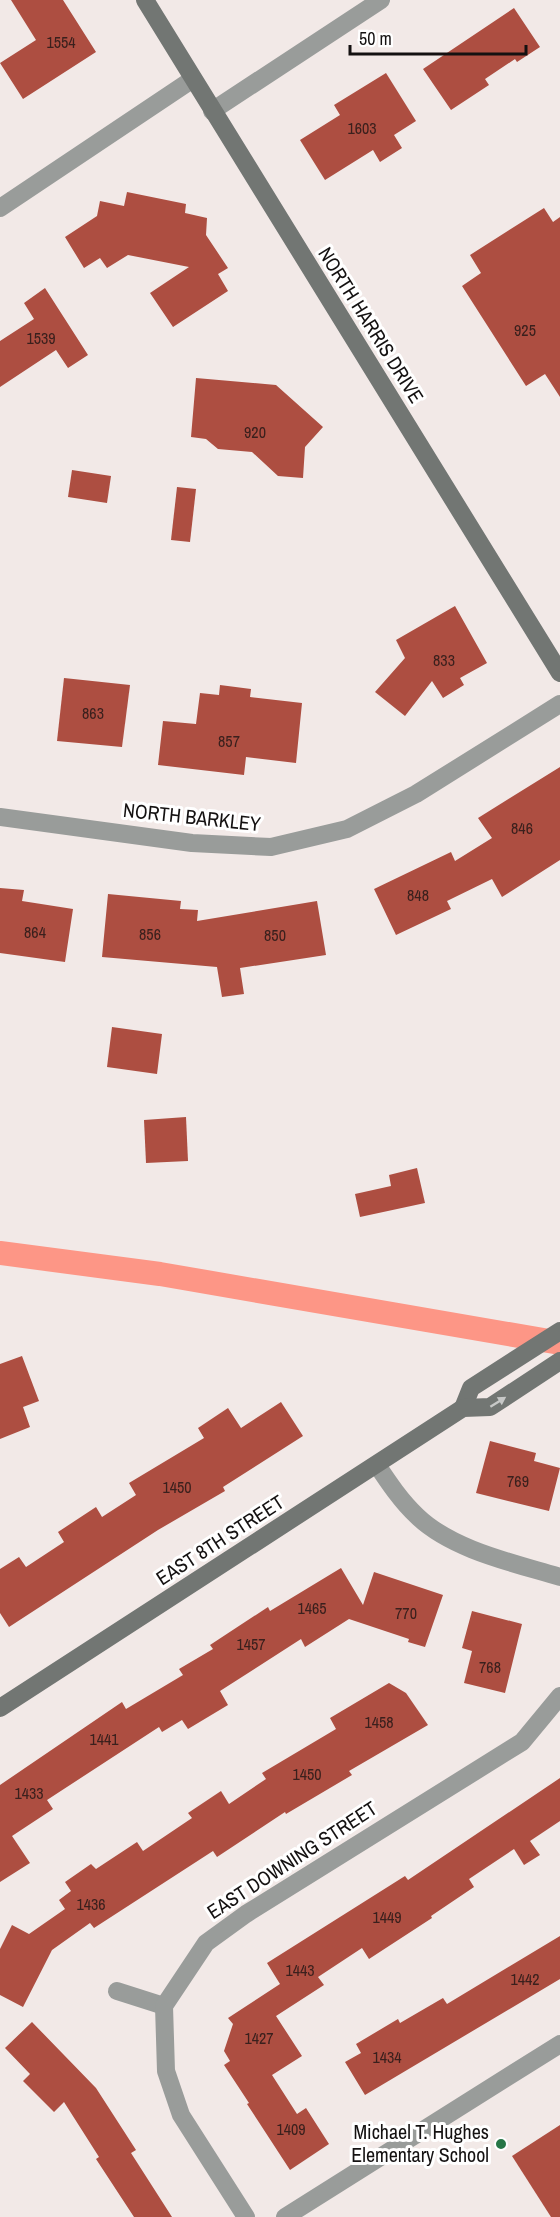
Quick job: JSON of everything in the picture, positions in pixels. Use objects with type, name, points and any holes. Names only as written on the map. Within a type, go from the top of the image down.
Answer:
[{"type":"street","name":"NORTH HARRIS DRIVE","points":[[145,0],[560,673]]},
{"type":"street","points":[[212,111],[381,0]]},
{"type":"street","points":[[0,208],[194,79]]},
{"type":"street","name":"NORTH BARKLEY","points":[[0,817],[192,843],[271,847],[347,829],[416,794],[560,704]]},
{"type":"street","name":"EAST 8TH STREET","points":[[463,1408],[471,1388],[560,1331]]},
{"type":"street","name":"EAST 8TH STREET","points":[[0,1708],[463,1408],[490,1407],[560,1361]]},
{"type":"street","points":[[377,1465],[392,1489],[418,1517],[453,1541],[560,1577]]},
{"type":"street","name":"EAST DOWNING STREET","points":[[164,2006],[206,1943],[246,1914],[522,1742],[560,1696]]},
{"type":"street","points":[[117,1991],[164,2006],[166,2071],[181,2115],[246,2217]]},
{"type":"street","points":[[285,2217],[560,2044]]},
{"type":"building","points":[[11,0],[63,0],[96,52],[23,99],[0,63],[36,40]]},
{"type":"building","points":[[514,8],[540,47],[517,62],[515,59],[485,79],[489,85],[451,110],[423,69]]},
{"type":"building","points":[[386,73],[416,121],[394,135],[402,148],[380,162],[373,150],[325,180],[300,140],[340,115],[334,105]]},
{"type":"building","points":[[127,192],[186,204],[185,213],[207,218],[206,235],[228,268],[218,274],[228,291],[173,327],[150,293],[189,267],[128,255],[107,268],[100,258],[84,268],[65,237],[97,216],[100,201],[124,206]]},
{"type":"building","points":[[544,208],[553,222],[560,217],[560,397],[545,374],[526,386],[462,286],[481,273],[470,255]]},
{"type":"building","points":[[45,288],[88,355],[68,368],[56,350],[0,387],[0,341],[34,319],[24,303]]},
{"type":"building","points":[[196,378],[276,385],[323,427],[305,447],[303,478],[278,476],[252,452],[218,449],[206,439],[191,437]]},
{"type":"building","points":[[72,470],[111,476],[107,503],[68,497]]},
{"type":"building","points":[[177,487],[196,489],[190,542],[171,540]]},
{"type":"building","points":[[455,606],[487,663],[460,678],[464,685],[443,698],[432,681],[405,716],[375,692],[405,658],[396,640]]},
{"type":"building","points":[[64,678],[130,685],[122,747],[57,741]]},
{"type":"building","points":[[220,685],[251,689],[250,697],[302,703],[296,763],[246,757],[244,775],[158,765],[163,721],[196,724],[200,693],[219,695]]},
{"type":"building","points":[[560,767],[560,860],[502,897],[492,879],[447,901],[451,909],[396,935],[374,889],[451,852],[455,861],[492,838],[478,818]]},
{"type":"building","points":[[0,888],[24,890],[22,901],[73,909],[65,962],[0,953]]},
{"type":"building","points":[[108,894],[181,901],[180,909],[198,910],[197,921],[317,901],[326,955],[240,968],[244,994],[222,997],[217,967],[102,957]]},
{"type":"building","points":[[112,1027],[162,1034],[157,1074],[107,1067]]},
{"type":"building","points":[[186,1117],[188,1161],[146,1163],[144,1120]]},
{"type":"building","points":[[417,1168],[425,1203],[360,1217],[355,1194],[391,1186],[389,1175]]},
{"type":"building","points":[[22,1356],[39,1401],[23,1407],[30,1427],[0,1439],[0,1364]]},
{"type":"building","points":[[281,1402],[303,1436],[223,1487],[225,1491],[158,1530],[9,1627],[0,1613],[0,1569],[19,1557],[26,1567],[64,1542],[58,1532],[96,1507],[102,1517],[136,1495],[129,1483],[204,1438],[198,1428],[228,1408],[241,1428]]},
{"type":"building","points":[[490,1441],[536,1453],[534,1461],[560,1468],[549,1511],[476,1493]]},
{"type":"building","points":[[341,1568],[363,1605],[374,1572],[443,1595],[425,1647],[408,1642],[409,1639],[349,1619],[305,1647],[301,1639],[220,1691],[228,1705],[188,1729],[182,1720],[162,1732],[159,1727],[47,1800],[53,1809],[12,1836],[30,1863],[0,1882],[0,1785],[122,1702],[126,1709],[183,1675],[179,1669],[213,1649],[210,1645],[268,1607],[270,1611]]},
{"type":"building","points":[[472,1611],[522,1624],[505,1693],[464,1683],[472,1651],[462,1648]]},
{"type":"building","points":[[389,1683],[406,1693],[428,1725],[349,1771],[352,1775],[286,1814],[285,1812],[217,1857],[213,1851],[94,1928],[90,1923],[52,1950],[23,2007],[0,1995],[0,1949],[12,1925],[29,1934],[65,1909],[59,1900],[71,1891],[65,1882],[91,1864],[96,1869],[137,1842],[143,1851],[192,1818],[188,1813],[221,1791],[229,1804],[266,1779],[262,1773],[336,1729],[330,1718]]},
{"type":"building","points":[[560,1778],[560,1821],[530,1841],[540,1855],[524,1865],[514,1849],[469,1879],[474,1887],[431,1916],[432,1918],[369,1959],[362,1948],[318,1977],[324,1985],[276,2016],[302,2056],[272,2075],[297,2114],[306,2108],[329,2144],[290,2170],[224,2065],[230,2061],[224,2051],[233,2024],[228,2018],[280,1984],[267,1963],[405,1876],[408,1880]]},
{"type":"building","points":[[560,1936],[560,1979],[365,2095],[345,2062],[361,2053],[356,2044],[398,2019],[400,2023],[443,1998],[447,2004]]},
{"type":"building","points":[[32,2022],[96,2088],[136,2150],[131,2153],[172,2217],[134,2217],[96,2159],[99,2157],[64,2102],[54,2112],[23,2081],[30,2074],[5,2048]]},
{"type":"building","points":[[560,2125],[560,2217],[551,2217],[512,2156]]},
{"type":"waterway","points":[[0,1253],[160,1274],[560,1343]]},
{"type":"place","name":"Michael T. Hughes Elementary School","points":[[501,2144]]}]
